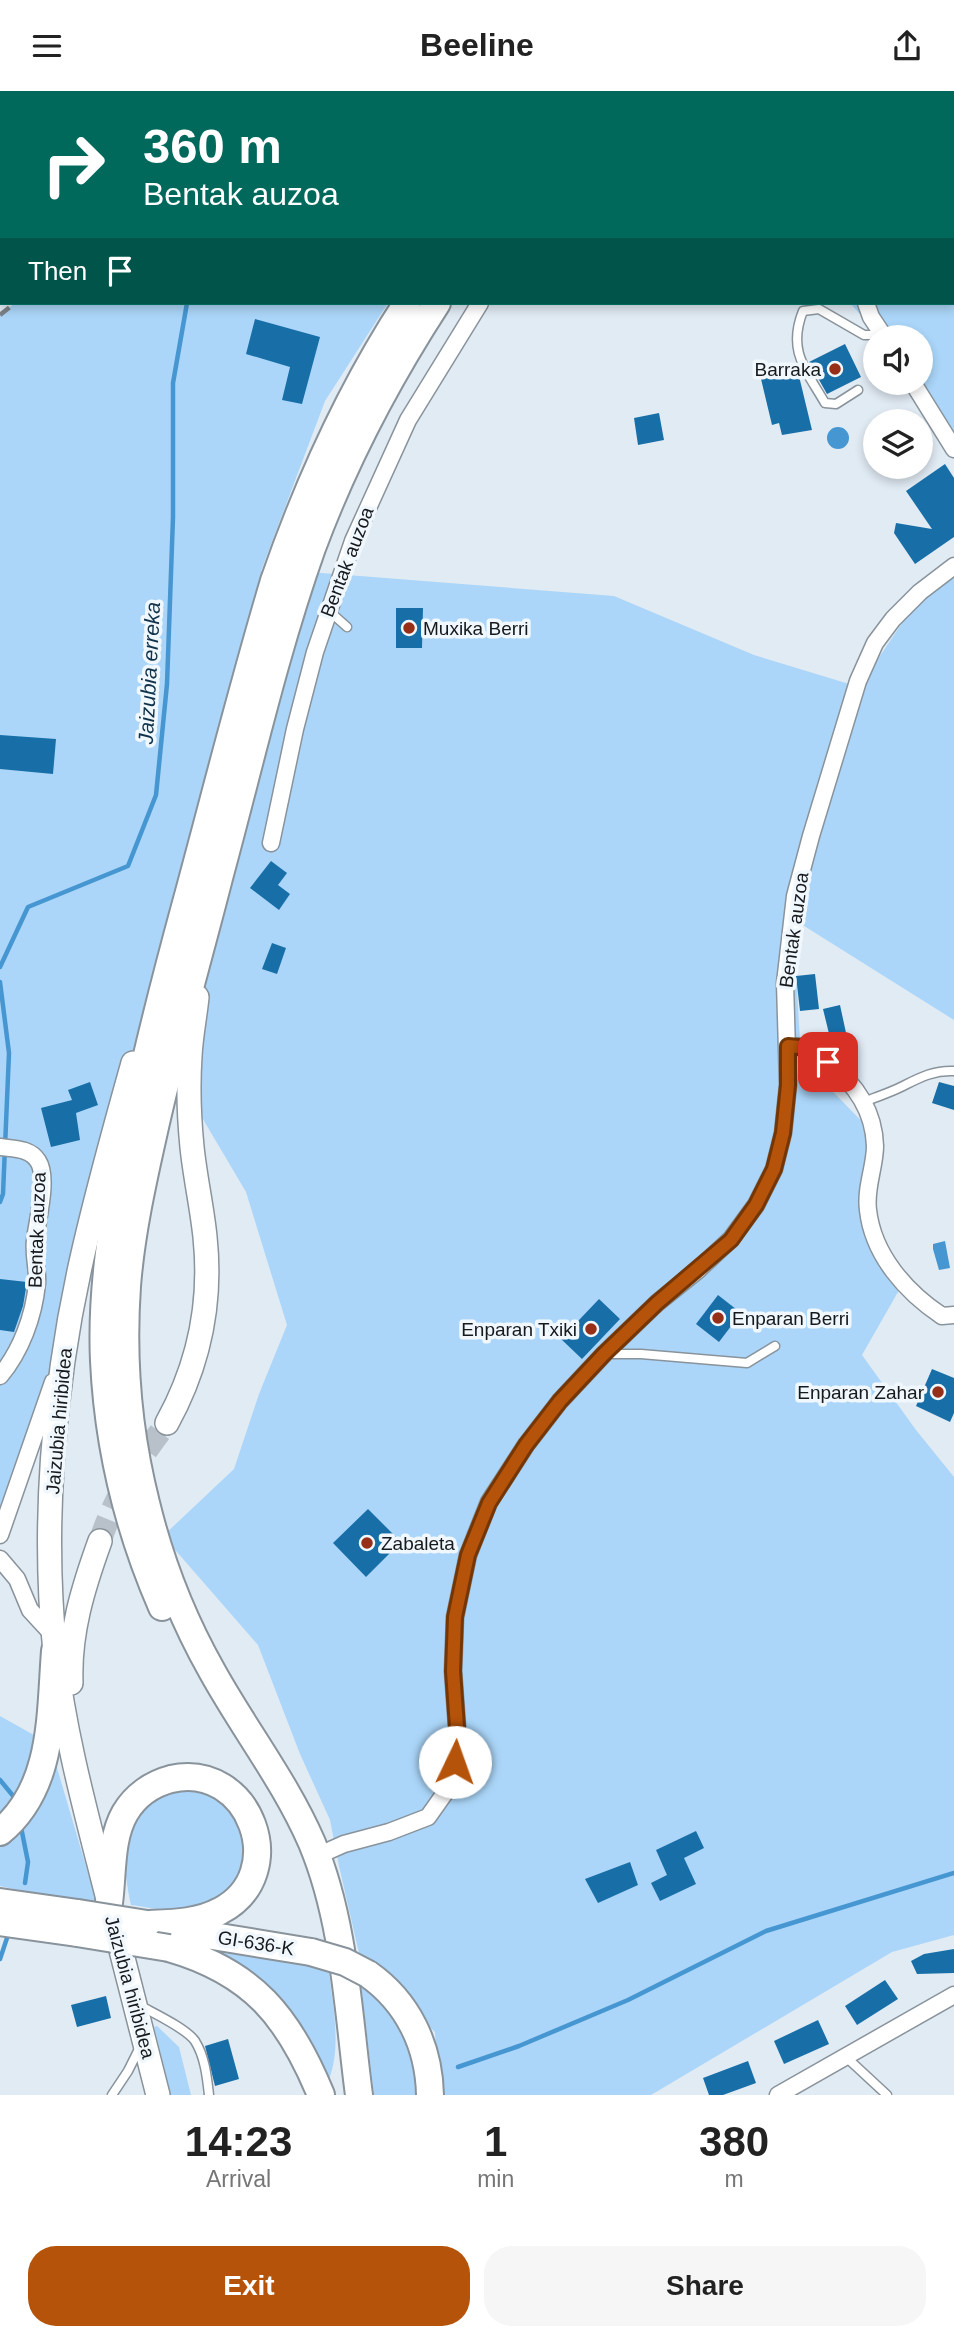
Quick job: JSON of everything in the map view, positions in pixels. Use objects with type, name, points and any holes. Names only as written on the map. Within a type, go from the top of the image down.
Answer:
[{"type":"main road","points":[[303,1825],[201,1681],[150,1580],[126,1508],[113,1447],[104,1359],[106,1283],[129,1135],[156,1014],[260,627],[289,537],[312,482],[347,407],[406,305]]},
{"type":"main road","points":[[359,2095],[339,1945],[317,1856],[284,1786],[213,1674],[181,1608],[152,1528],[132,1433],[126,1359],[126,1310],[137,1213],[169,1066],[285,632],[314,545],[349,459],[397,366],[436,305]]},
{"type":"main road","points":[[167,1423],[192,1370],[206,1305],[205,1236],[192,1147],[189,1090],[190,1054],[197,999],[196,966]]},
{"type":"main road","name":"Jaizubia hiribidea","points":[[156,1014],[140,1038],[98,1188],[79,1270],[57,1406],[52,1481],[51,1588],[54,1644],[75,1776],[158,2095]]},
{"type":"main road","name":"Jaizubia hiribidea","points":[[92,1839],[70,1672],[79,1603],[100,1541]]},
{"type":"main road","points":[[0,1832],[15,1820],[29,1801],[39,1779],[49,1721],[54,1644]]},
{"type":"main road","points":[[108,1902],[116,1836],[125,1812],[142,1793],[153,1786],[177,1778],[203,1779],[226,1789],[244,1807],[256,1831],[257,1857],[250,1881],[234,1902],[212,1915],[187,1921],[147,1924]]},
{"type":"main road","name":"GI-636-K","points":[[0,1902],[169,1948],[210,1962],[229,1972],[263,1999],[290,2030],[321,2095]]},
{"type":"main road","name":"GI-636-K","points":[[0,1922],[147,1924],[311,1952],[345,1962],[368,1974],[402,2005],[419,2037],[428,2071],[430,2095]]},
{"type":"street","name":"Bentak auzoa","points":[[271,843],[295,729],[328,610],[353,541],[408,419],[479,305]]},
{"type":"street","points":[[867,305],[876,325]]},
{"type":"street","points":[[920,395],[954,449]]},
{"type":"street","name":"Bentak auzoa","points":[[317,1856],[344,1844],[390,1832],[428,1817],[453,1783],[458,1741],[453,1671],[455,1617],[468,1555],[489,1503],[526,1445],[560,1401],[657,1303],[731,1240],[756,1205],[774,1169],[783,1133],[788,1085],[785,983],[795,896],[811,836],[858,681],[875,643],[893,619],[920,592],[954,566]]},
{"type":"street","points":[[788,1046],[809,1048],[819,1055],[849,1081],[863,1102],[873,1126],[875,1149],[868,1191],[868,1211],[880,1249],[902,1285],[922,1303],[942,1316],[954,1315]]},
{"type":"street","name":"Bentak auzoa","points":[[0,1147],[30,1152],[40,1163],[43,1178],[34,1248],[38,1281],[33,1308],[22,1341],[11,1363],[0,1376]]},
{"type":"street","points":[[0,1535],[65,1350]]},
{"type":"street","points":[[0,1559],[17,1579],[30,1610],[54,1644]]},
{"type":"street","points":[[778,2095],[954,1996]]},
{"type":"lane","points":[[859,390],[836,404],[825,403],[804,368],[795,346],[803,311],[819,309],[863,334]]},
{"type":"lane","points":[[328,610],[347,627]]},
{"type":"lane","points":[[863,1102],[899,1088],[918,1077],[940,1070],[954,1071]]},
{"type":"lane","points":[[604,1354],[641,1354],[747,1363],[775,1346]]},
{"type":"lane","points":[[135,2003],[167,2020],[194,2040],[207,2073],[209,2095]]},
{"type":"lane","points":[[112,2095],[144,2039]]},
{"type":"lane","points":[[846,2057],[887,2095]]},
{"type":"shaded area","points":[[12,305],[387,305],[325,401],[261,571],[296,571],[614,596],[754,655],[859,687],[927,586],[954,566],[954,1020],[793,919],[801,1059],[882,1142],[871,1202],[902,1285],[862,1355],[954,1477],[954,1935],[892,1952],[651,2095],[438,2095],[435,2032],[361,1962],[330,1820],[300,1754],[258,1645],[163,1536],[234,1469],[259,1394],[287,1325],[246,1192],[181,1082],[57,1355],[0,1517],[0,315]]},
{"type":"shaded area","points":[[852,305],[954,305],[954,449],[926,395],[933,395],[933,325],[869,325]]},
{"type":"shaded area","points":[[0,1716],[50,1744],[98,1907],[0,1886]]},
{"type":"shaded area","points":[[165,1790],[208,1791],[226,1803],[241,1822],[246,1869],[223,1899],[204,1910],[173,1911],[131,1905],[126,1855],[132,1827],[140,1814]]},
{"type":"shaded area","points":[[170,1937],[312,1965],[329,1972],[335,2044],[331,2073],[326,2086],[316,2060]]},
{"type":"shaded area","points":[[361,1985],[389,2008],[411,2045],[420,2095],[374,2095]]},
{"type":"shaded area","points":[[157,2026],[179,2047],[191,2095],[171,2095],[154,2027]]},
{"type":"water","points":[[838,427],[846,430],[849,438],[846,446],[838,449],[830,446],[827,438],[830,430]]},
{"type":"water","points":[[945,1241],[950,1268],[939,1270],[933,1244]]},
{"type":"building","points":[[255,319],[320,337],[302,404],[282,400],[290,367],[246,354]]},
{"type":"building","name":"Barraka","points":[[845,344],[861,377],[827,394],[809,362]]},
{"type":"building","points":[[798,372],[812,430],[782,435],[779,423],[772,425],[761,379]]},
{"type":"building","points":[[659,413],[664,440],[638,445],[634,418]]},
{"type":"building","points":[[945,464],[954,478],[954,537],[915,564],[894,533],[896,523],[932,529],[906,491],[923,479],[933,479],[933,472]]},
{"type":"building","name":"Muxika Berri","points":[[396,608],[423,608],[422,648],[396,648]]},
{"type":"building","points":[[0,735],[56,739],[53,774],[0,769]]},
{"type":"building","points":[[271,861],[287,873],[278,885],[290,894],[279,910],[250,888]]},
{"type":"building","points":[[272,943],[286,948],[277,974],[262,969]]},
{"type":"building","points":[[815,974],[819,1009],[800,1011],[796,976]]},
{"type":"building","points":[[840,1005],[848,1042],[832,1046],[823,1009]]},
{"type":"building","points":[[90,1082],[98,1105],[76,1113],[80,1140],[51,1147],[41,1108],[72,1100],[68,1090]]},
{"type":"building","points":[[939,1082],[954,1086],[954,1110],[932,1103]]},
{"type":"building","points":[[0,1279],[27,1282],[23,1306],[14,1332],[0,1330]]},
{"type":"building","name":"Enparan Berri","points":[[718,1295],[741,1313],[719,1342],[696,1324]]},
{"type":"building","name":"Enparan Txiki","points":[[599,1299],[620,1319],[582,1359],[561,1339]]},
{"type":"building","name":"Enparan Zahar","points":[[932,1369],[954,1378],[954,1413],[950,1422],[916,1406]]},
{"type":"building","name":"Zabaleta","points":[[368,1509],[401,1542],[366,1577],[333,1543]]},
{"type":"building","points":[[696,1831],[704,1848],[684,1858],[696,1884],[660,1901],[651,1883],[667,1875],[656,1850]]},
{"type":"building","points":[[630,1862],[638,1885],[598,1903],[585,1879]]},
{"type":"building","points":[[954,1949],[954,1973],[917,1974],[911,1961],[924,1954]]},
{"type":"building","points":[[885,1980],[898,1999],[857,2025],[845,2006]]},
{"type":"building","points":[[106,1996],[111,2018],[77,2027],[71,2005]]},
{"type":"building","points":[[818,2020],[829,2044],[784,2064],[774,2041]]},
{"type":"building","points":[[228,2039],[239,2079],[215,2086],[205,2046]]},
{"type":"building","points":[[748,2061],[756,2083],[723,2095],[709,2095],[703,2078]]},
{"type":"waterway","name":"Jaizubia erreka","points":[[0,967],[28,907],[128,866],[156,795],[167,684],[173,517],[173,383],[187,305]]},
{"type":"waterway","name":"Jaizubia erreka","points":[[0,982],[9,1053],[3,1194],[0,1202]]},
{"type":"waterway","name":"Jaizubia erreka","points":[[0,1780],[15,1802]]},
{"type":"waterway","name":"Jaizubia erreka","points":[[21,1827],[28,1862],[25,1883]]},
{"type":"waterway","points":[[458,2067],[519,2046],[628,2000],[766,1931],[954,1873]]},
{"type":"waterway","name":"Jaizubia erreka","points":[[0,1959],[8,1935]]},
{"type":"tunnel","points":[[100,1541],[128,1479],[167,1423]]},
{"type":"railway","points":[[0,315],[12,305]]},
{"type":"place","name":"Barraka","points":[[835,369]]},
{"type":"place","name":"Muxika Berri","points":[[409,628]]},
{"type":"place","name":"Enparan Berri","points":[[718,1318]]},
{"type":"place","name":"Enparan Txiki","points":[[591,1329]]},
{"type":"place","name":"Enparan Zahar","points":[[938,1392]]},
{"type":"place","name":"Zabaleta","points":[[367,1543]]},
{"type":"route","points":[[455,1762],[458,1741],[453,1671],[455,1617],[468,1555],[489,1503],[526,1445],[560,1401],[657,1303],[731,1240],[756,1205],[774,1169],[783,1133],[788,1085],[788,1046],[809,1048],[828,1062]]}]
